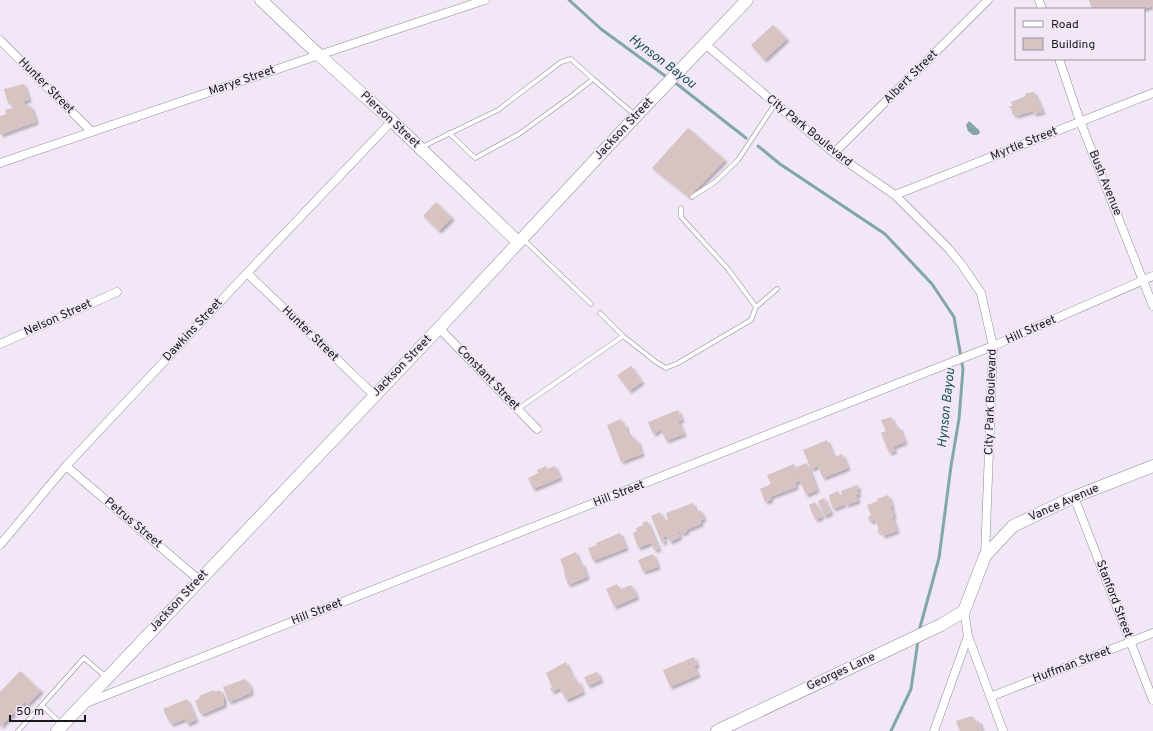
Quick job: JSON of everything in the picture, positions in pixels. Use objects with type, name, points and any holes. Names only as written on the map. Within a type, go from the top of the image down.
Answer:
[{"type":"main road","name":"Pierson Street","points":[[261,0],[520,240]]},
{"type":"main road","name":"Jackson Street","points":[[60,728],[747,0]]},
{"type":"main road","name":"Vance Avenue","points":[[985,556],[1013,526],[1074,497],[1153,466]]},
{"type":"main road","name":"City Park Boulevard","points":[[964,611],[985,556]]},
{"type":"main road","name":"Georges Lane","points":[[717,731],[941,625],[964,611]]},
{"type":"street","name":"Marye Street","points":[[0,163],[485,0]]},
{"type":"street","name":"Albert Street","points":[[834,153],[988,0]]},
{"type":"street","name":"Hunter Street","points":[[0,40],[92,132]]},
{"type":"street","name":"City Park Boulevard","points":[[705,44],[834,153],[895,196],[948,248],[971,278],[981,294],[993,346],[985,556]]},
{"type":"street","name":"Bush Avenue","points":[[1059,60],[1080,121],[1153,306]]},
{"type":"street","name":"Myrtle Street","points":[[895,196],[1153,93]]},
{"type":"street","name":"Dawkins Street","points":[[0,545],[66,466],[392,121]]},
{"type":"street","name":"Hunter Street","points":[[247,273],[374,395]]},
{"type":"street","name":"Hill Street","points":[[82,704],[993,346],[1153,276]]},
{"type":"street","name":"Nelson Street","points":[[0,344],[117,292]]},
{"type":"street","name":"Constant Street","points":[[439,328],[538,429]]},
{"type":"street","name":"Petrus Street","points":[[66,466],[199,580]]},
{"type":"street","name":"Stanford Street","points":[[1074,497],[1153,700]]},
{"type":"street","name":"City Park Boulevard","points":[[934,731],[968,636],[964,611]]},
{"type":"street","name":"Huffman Street","points":[[990,697],[1153,633]]},
{"type":"street","points":[[968,636],[1003,731]]},
{"type":"lane","points":[[420,148],[498,110],[561,62],[572,59],[636,116]]},
{"type":"lane","points":[[449,133],[475,158],[518,134],[593,79]]},
{"type":"lane","points":[[692,197],[715,182],[738,160],[775,104]]},
{"type":"lane","points":[[681,208],[681,217],[728,269],[756,307]]},
{"type":"lane","points":[[520,240],[591,304]]},
{"type":"lane","points":[[600,313],[623,336],[666,368],[678,363],[751,320],[756,307],[777,289]]},
{"type":"lane","points":[[518,409],[623,336]]},
{"type":"lane","points":[[18,731],[84,658],[107,678]]},
{"type":"lane","points":[[42,705],[60,728]]},
{"type":"shaded area","points":[[969,121],[979,130],[980,133],[973,135],[968,131],[966,125]]},
{"type":"building","points":[[1089,0],[1153,0],[1153,9],[1152,6],[1145,9],[1092,8]]},
{"type":"building","points":[[773,25],[787,39],[764,60],[751,45]]},
{"type":"building","points":[[24,84],[29,100],[24,101],[26,107],[31,106],[36,122],[0,135],[0,116],[6,114],[5,110],[13,108],[11,103],[8,103],[4,89]]},
{"type":"building","points":[[1034,92],[1043,112],[1034,114],[1033,111],[1016,116],[1014,114],[1012,115],[1012,109],[1008,107],[1012,106],[1011,102],[1024,97],[1027,93]]},
{"type":"building","points":[[688,128],[725,160],[689,197],[652,168]]},
{"type":"building","points":[[436,202],[452,218],[439,231],[423,216]]},
{"type":"building","points":[[631,366],[642,382],[629,391],[617,375]]},
{"type":"building","points":[[678,410],[682,420],[678,421],[684,434],[666,441],[661,430],[653,434],[648,422]]},
{"type":"building","points":[[891,417],[896,428],[899,427],[905,442],[893,447],[895,451],[889,453],[881,433],[886,431],[881,420]]},
{"type":"building","points":[[621,419],[623,425],[625,424],[628,436],[631,434],[634,441],[637,440],[642,454],[621,462],[607,425]]},
{"type":"building","points":[[827,440],[834,457],[842,454],[848,468],[823,478],[818,466],[811,469],[803,450]]},
{"type":"building","points":[[807,463],[817,490],[806,495],[800,481],[795,483],[796,487],[770,497],[771,500],[765,502],[760,489],[771,484],[767,475],[794,464],[797,473],[799,473],[796,467]]},
{"type":"building","points":[[546,466],[547,469],[555,466],[560,478],[533,489],[528,478],[538,473],[537,470]]},
{"type":"building","points":[[857,485],[859,489],[857,490],[859,494],[856,495],[858,501],[846,505],[841,491]]},
{"type":"building","points":[[838,491],[844,505],[833,509],[829,495]]},
{"type":"building","points":[[888,495],[894,516],[892,517],[897,531],[883,536],[881,532],[878,533],[877,531],[879,530],[875,520],[870,522],[868,517],[871,515],[867,505]]},
{"type":"building","points":[[824,498],[831,513],[824,516],[818,501]]},
{"type":"building","points":[[815,502],[822,517],[815,520],[809,505]]},
{"type":"building","points":[[693,503],[696,512],[700,510],[704,519],[700,521],[701,524],[686,530],[687,532],[681,534],[680,531],[678,532],[680,537],[670,542],[667,536],[663,537],[665,542],[662,543],[651,516],[660,512],[664,521],[668,519],[666,513]]},
{"type":"building","points":[[647,521],[659,549],[654,550],[651,543],[638,548],[633,533],[637,531],[636,528],[643,525],[642,523]]},
{"type":"building","points":[[620,533],[626,548],[593,561],[588,548]]},
{"type":"building","points":[[576,552],[587,577],[568,585],[560,559]]},
{"type":"building","points":[[653,554],[658,567],[643,572],[638,560]]},
{"type":"building","points":[[617,584],[619,590],[631,585],[637,597],[614,607],[606,589]]},
{"type":"building","points":[[694,657],[697,665],[694,666],[698,675],[670,687],[663,670]]},
{"type":"building","points":[[566,662],[572,676],[570,677],[573,676],[576,682],[578,681],[583,692],[566,700],[560,688],[552,692],[550,688],[552,687],[546,673]]},
{"type":"building","points":[[20,671],[41,691],[28,704],[25,702],[0,727],[0,692]]},
{"type":"building","points":[[597,672],[601,680],[588,686],[584,677]]},
{"type":"building","points":[[245,679],[250,686],[251,693],[229,702],[223,687]]},
{"type":"building","points":[[214,690],[215,692],[220,690],[224,698],[224,705],[203,714],[200,713],[195,701],[200,698],[199,696]]},
{"type":"building","points":[[187,699],[196,720],[187,724],[185,719],[172,724],[169,722],[163,709]]},
{"type":"building","points":[[972,716],[976,722],[979,721],[982,731],[960,731],[956,721]]},
{"type":"waterway","name":"Hynson Bayou","points":[[569,0],[601,29],[668,78]]},
{"type":"waterway","name":"Hynson Bayou","points":[[673,81],[746,138]]},
{"type":"waterway","name":"Hynson Bayou","points":[[758,146],[780,164],[885,234],[932,284],[954,317],[963,369],[959,419],[951,466],[939,558],[919,631]]},
{"type":"waterway","name":"Hynson Bayou","points":[[891,731],[911,689],[918,641]]}]
